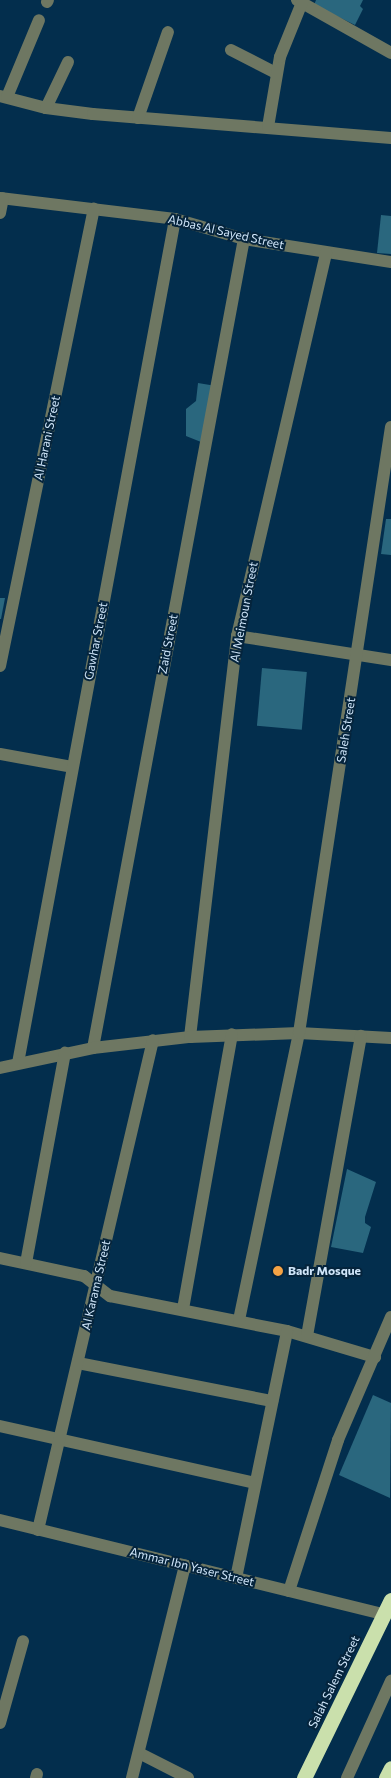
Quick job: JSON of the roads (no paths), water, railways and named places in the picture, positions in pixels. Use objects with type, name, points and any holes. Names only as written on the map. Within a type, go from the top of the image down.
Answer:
[{"type":"highway","name":"Salah Salem Street","points":[[304,1778],[391,1600]]},
{"type":"highway","points":[[386,1778],[391,1768]]},
{"type":"street","points":[[268,128],[276,73],[301,1],[391,53]]},
{"type":"street","points":[[38,20],[4,96],[46,108],[138,118],[391,138]]},
{"type":"street","points":[[138,118],[168,32]]},
{"type":"street","points":[[231,50],[276,73]]},
{"type":"street","points":[[46,108],[68,62]]},
{"type":"street","points":[[0,213],[2,198]]},
{"type":"street","name":"Abbas Al Sayed Street","points":[[2,198],[176,219],[244,239],[391,262]]},
{"type":"street","name":"Al Harani Street","points":[[0,666],[94,209]]},
{"type":"street","name":"Gawhar Street","points":[[18,1063],[176,219]]},
{"type":"street","name":"Zaid Street","points":[[93,1048],[244,239]]},
{"type":"street","name":"Al Meimoun Street","points":[[190,1037],[237,636],[326,253]]},
{"type":"street","name":"Saleh Street","points":[[239,1320],[300,1033],[391,427]]},
{"type":"street","points":[[237,636],[391,660]]},
{"type":"street","points":[[0,754],[72,767]]},
{"type":"street","points":[[0,1068],[93,1048],[190,1037],[300,1033],[391,1038]]},
{"type":"street","points":[[183,1309],[232,1034]]},
{"type":"street","points":[[307,1336],[361,1036]]},
{"type":"street","name":"Al Karama Street","points":[[38,1530],[97,1286],[153,1040]]},
{"type":"street","points":[[26,1263],[65,1053]]},
{"type":"street","points":[[0,1258],[84,1276],[110,1296],[287,1331],[375,1357]]},
{"type":"street","points":[[290,1591],[335,1449],[391,1317]]},
{"type":"street","points":[[236,1578],[287,1331]]},
{"type":"street","points":[[78,1363],[272,1400]]},
{"type":"street","points":[[0,1426],[255,1483]]},
{"type":"street","name":"Ammar Ibn Yaser Street","points":[[0,1520],[384,1614]]},
{"type":"street","points":[[132,1778],[185,1566]]},
{"type":"street","points":[[0,1723],[23,1640]]},
{"type":"street","points":[[347,1778],[391,1681]]},
{"type":"street","points":[[139,1753],[188,1778]]},
{"type":"place","name":"Badr Mosque","points":[[278,1271]]}]
